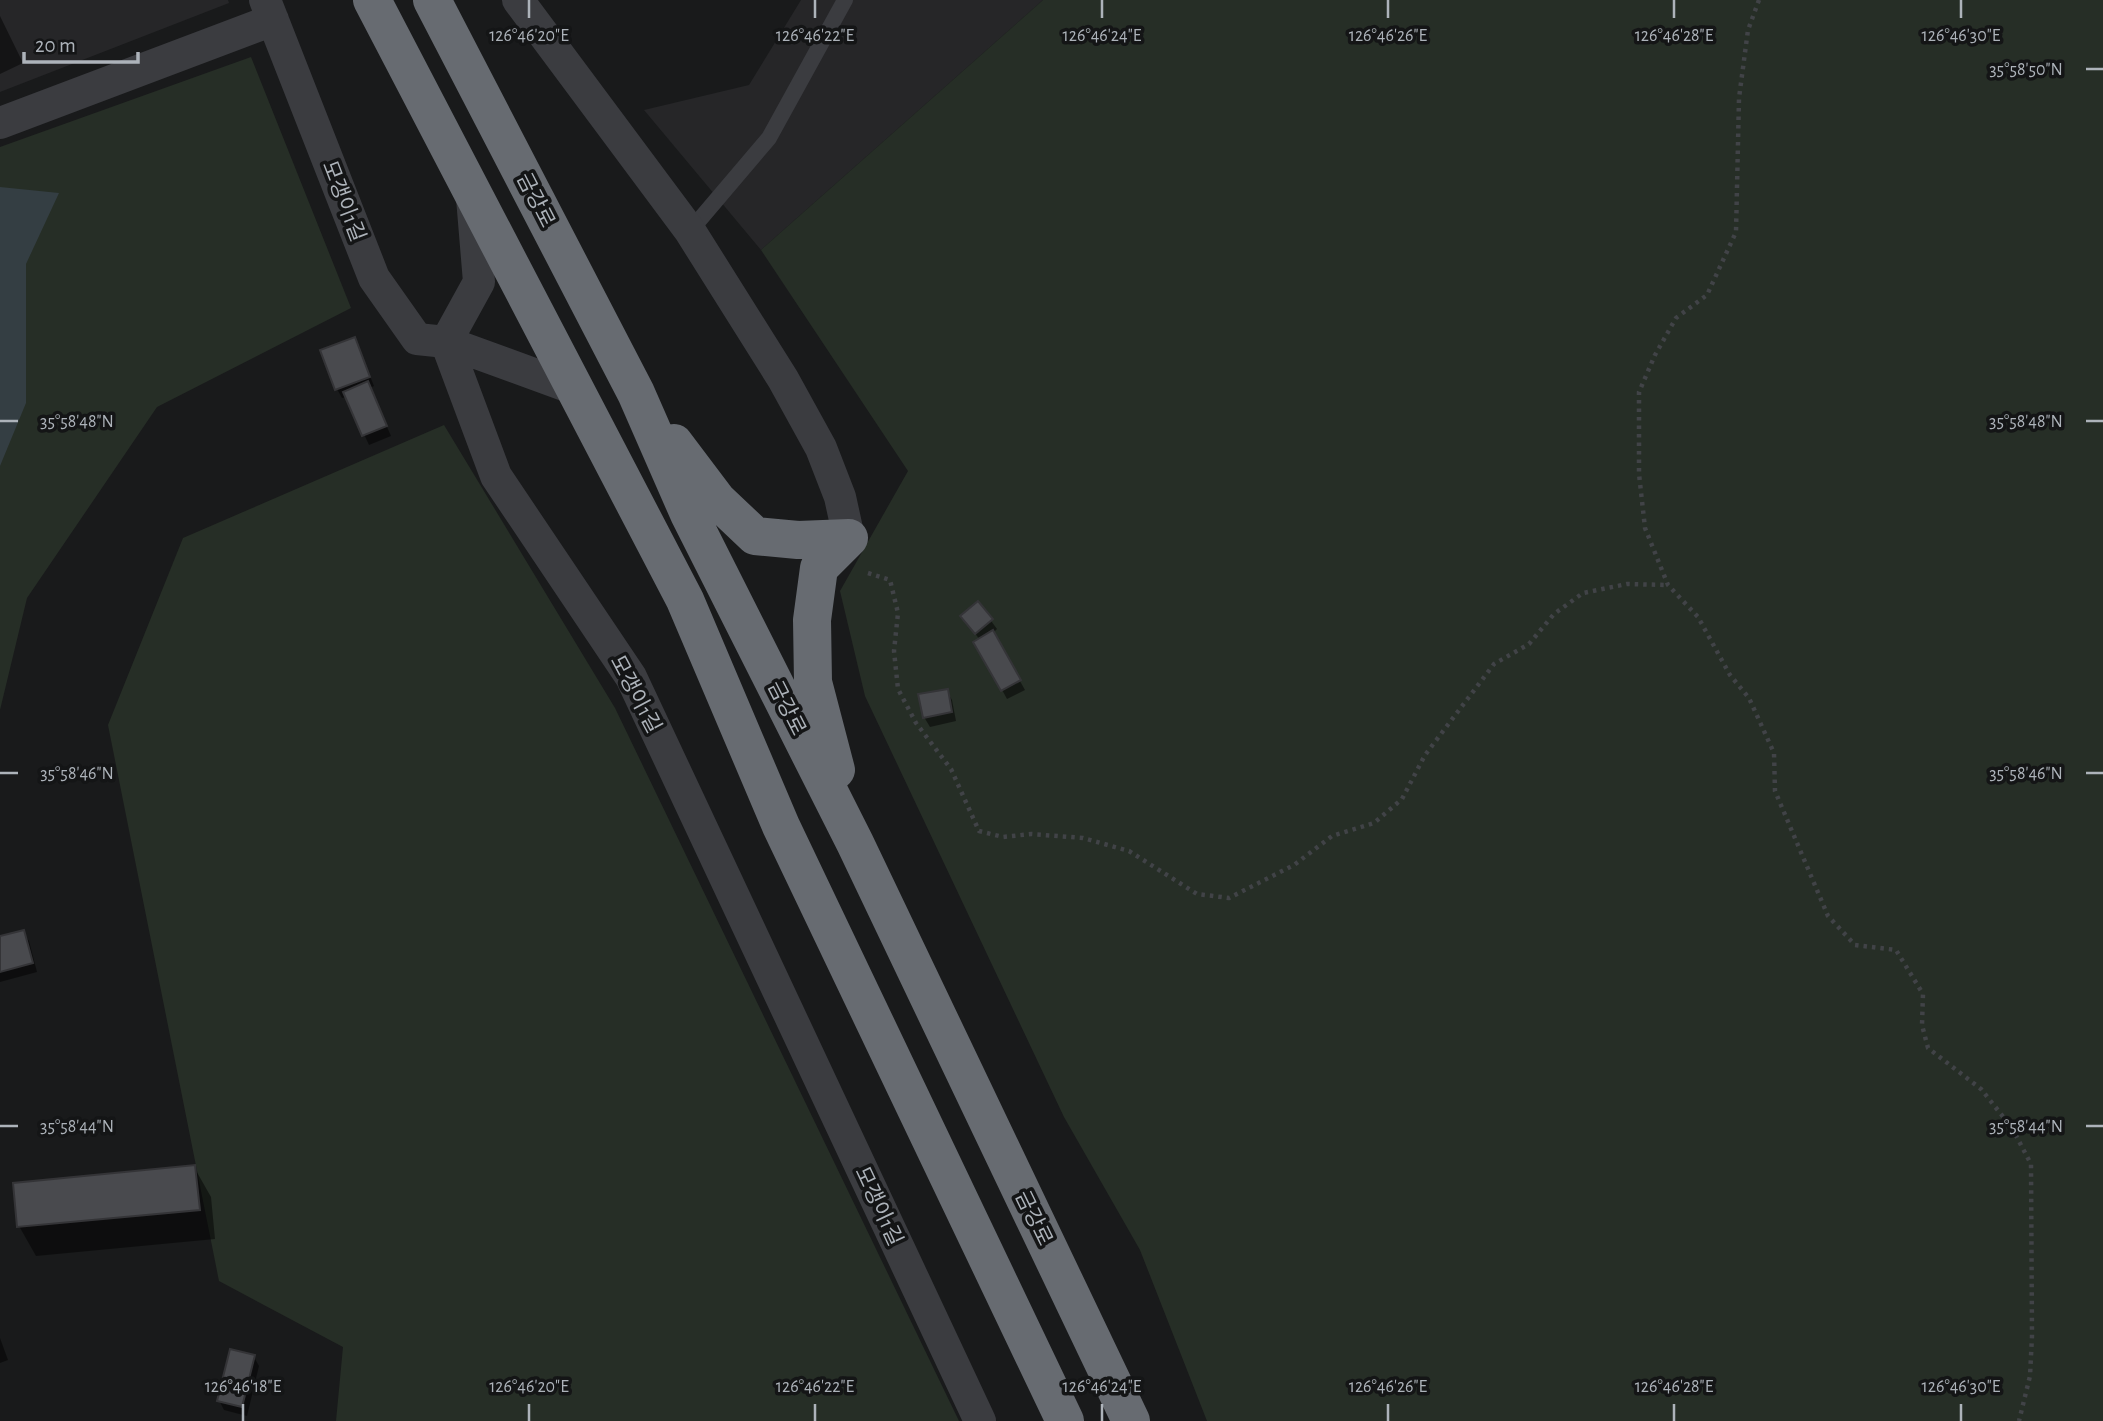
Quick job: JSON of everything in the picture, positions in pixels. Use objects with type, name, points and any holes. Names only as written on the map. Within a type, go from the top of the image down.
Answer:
[{"type":"highway","points":[[372,0],[685,600],[781,826],[1065,1421]]},
{"type":"highway","name":"금강로","points":[[432,0],[636,393],[689,514],[855,843],[1131,1421]]},
{"type":"highway","points":[[636,393],[717,500],[755,536],[798,540],[849,538]]},
{"type":"highway","points":[[849,538],[819,568],[812,620],[813,682],[855,843]]},
{"type":"street","points":[[518,0],[690,231],[783,379],[821,448],[840,497],[849,538]]},
{"type":"street","points":[[0,123],[269,10]]},
{"type":"street","name":"모갱이1길","points":[[269,10],[374,278],[417,339],[446,342],[496,476],[631,677],[980,1421]]},
{"type":"street","points":[[471,189],[479,282],[446,342],[575,389]]},
{"type":"lane","points":[[690,231],[769,138],[845,0]]},
{"type":"path","points":[[1759,0],[1748,30],[1739,98],[1736,232],[1707,295],[1676,318],[1655,355],[1639,392],[1639,474],[1645,528],[1668,585],[1698,617],[1730,675],[1749,698],[1774,753],[1775,791],[1828,916],[1855,946],[1896,950],[1923,994],[1922,1025],[1928,1048],[1981,1089],[2012,1128],[2031,1164],[2032,1336],[2030,1376],[2020,1421]]},
{"type":"path","points":[[819,568],[869,573],[890,580],[898,612],[894,651],[898,689],[916,723],[951,769],[979,831],[1003,837],[1031,834],[1083,838],[1129,851],[1197,894],[1229,898],[1294,865],[1332,836],[1374,823],[1402,799],[1425,755],[1494,664],[1529,644],[1554,614],[1583,593],[1627,584],[1668,585]]},
{"type":"shaded area","points":[[0,0],[228,0],[229,3],[0,92]]},
{"type":"shaded area","points":[[801,0],[1043,0],[761,250],[644,110],[749,85]]},
{"type":"shaded area","points":[[1043,0],[2103,0],[2103,1421],[1207,1421],[1140,1250],[1064,1117],[865,696],[840,591],[908,471],[761,250]]},
{"type":"shaded area","points":[[251,57],[351,308],[157,407],[27,598],[0,710],[0,147]]},
{"type":"shaded area","points":[[0,187],[59,193],[26,264],[26,403],[0,466]]},
{"type":"shaded area","points":[[444,425],[615,708],[959,1421],[336,1421],[343,1347],[219,1281],[108,725],[183,538]]},
{"type":"building","points":[[355,337],[370,377],[335,390],[320,350]]},
{"type":"building","points":[[368,381],[387,426],[362,436],[343,392]]},
{"type":"building","points":[[978,601],[993,619],[975,634],[960,616]]},
{"type":"building","points":[[993,630],[1021,680],[1001,691],[973,642]]},
{"type":"building","points":[[948,689],[952,712],[923,718],[918,694]]},
{"type":"building","points":[[24,930],[33,963],[0,972],[0,936]]},
{"type":"building","points":[[195,1165],[200,1210],[17,1227],[13,1183]]},
{"type":"building","points":[[230,1349],[255,1355],[242,1407],[217,1401]]}]
